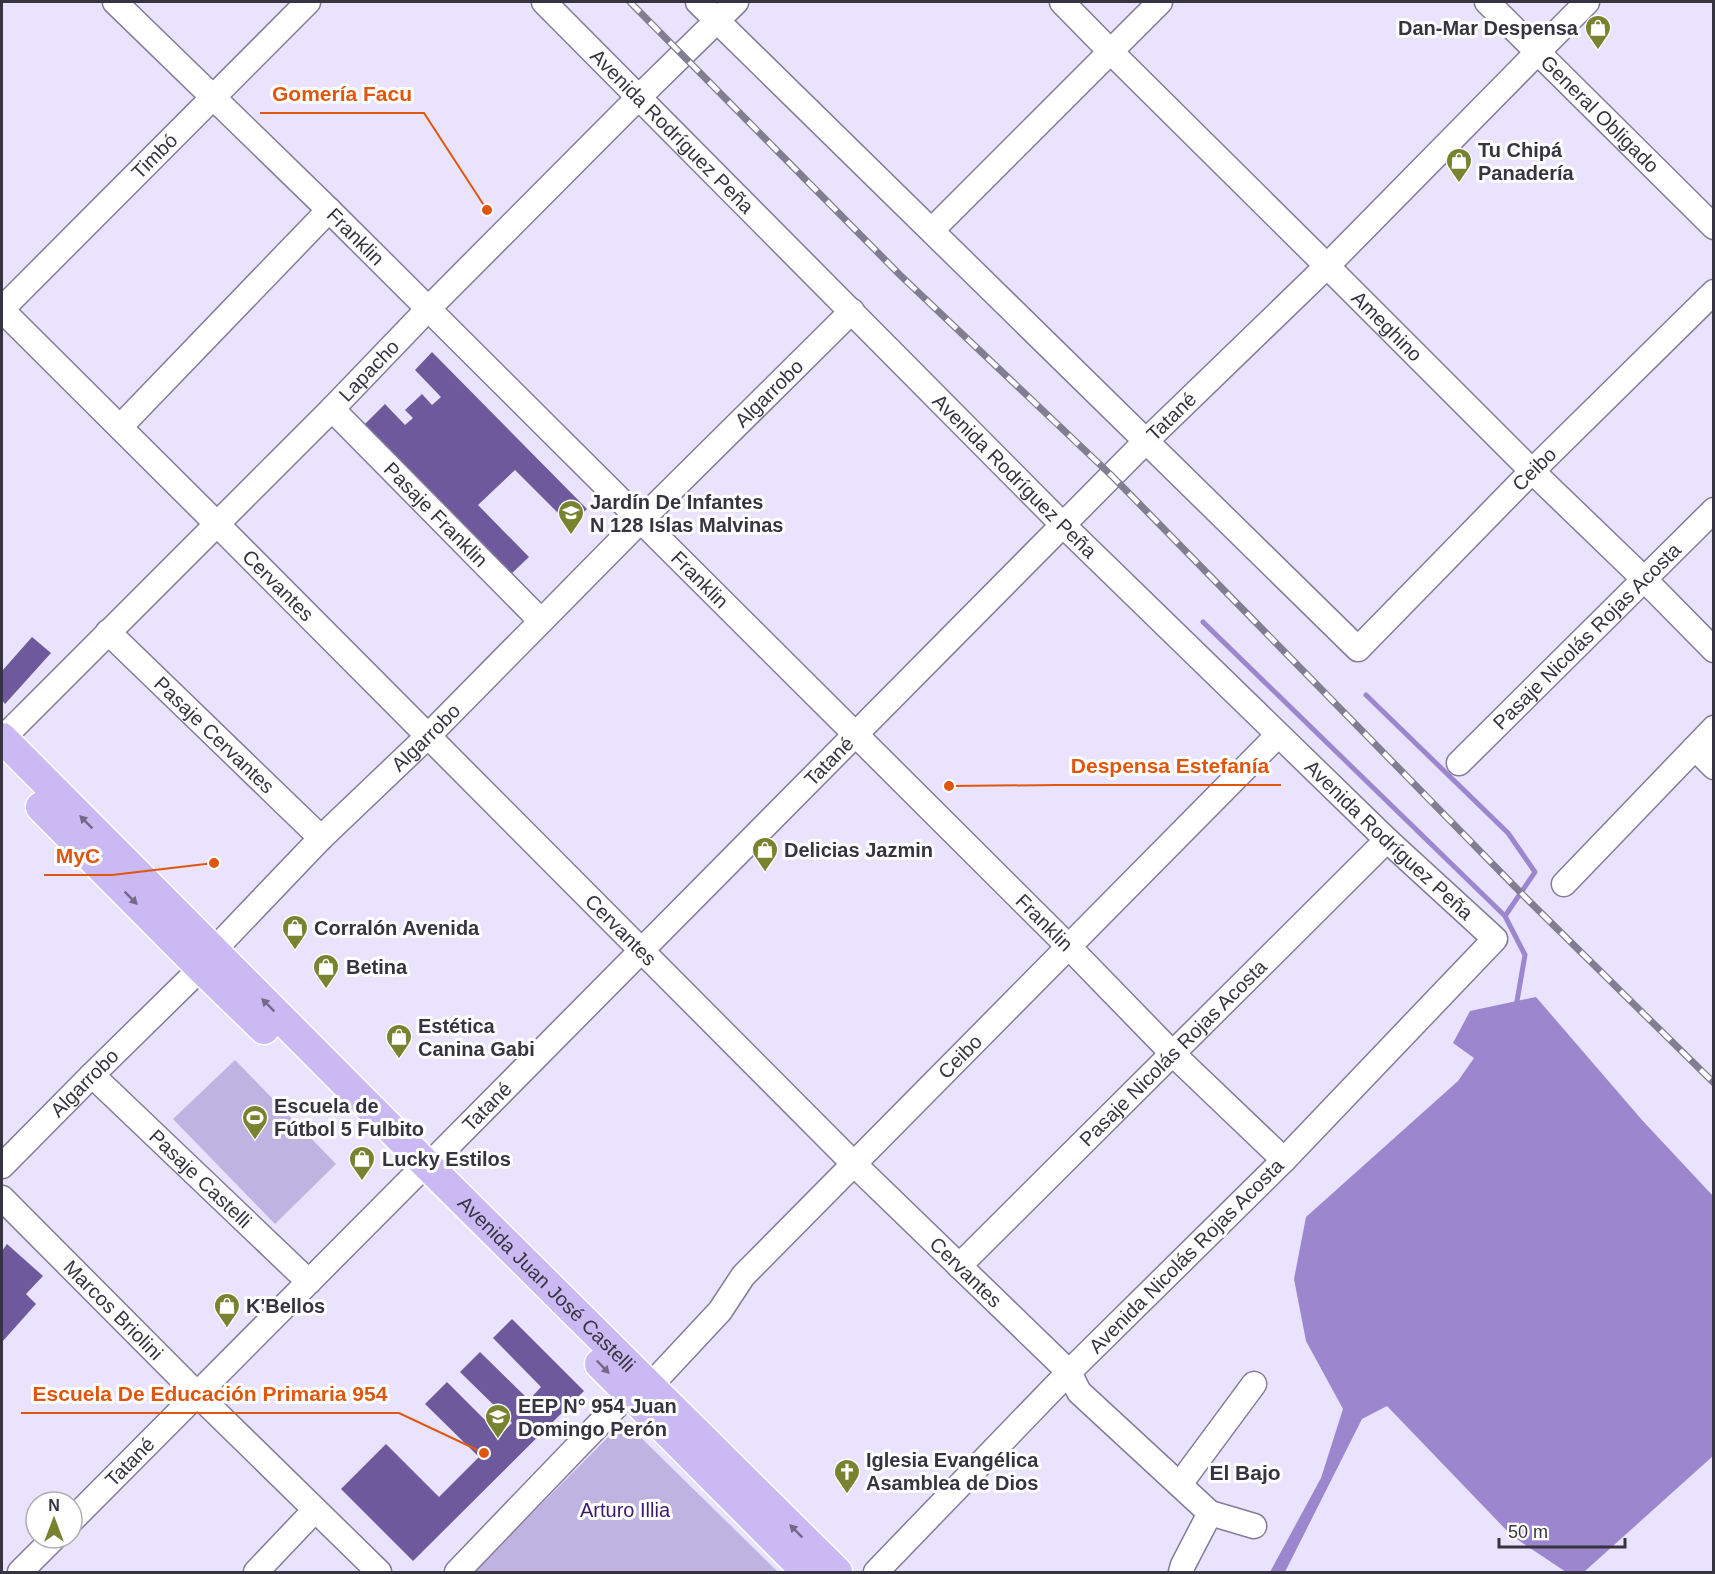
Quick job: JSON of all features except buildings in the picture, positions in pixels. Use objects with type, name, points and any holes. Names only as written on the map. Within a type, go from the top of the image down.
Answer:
[{"type":"main road","name":"Avenida Juan José Castelli","points":[[2,739],[208,959]]},
{"type":"main road","name":"Avenida Juan José Castelli","points":[[2,767],[208,959],[422,1170],[639,1390],[807,1572]]},
{"type":"main road","name":"Avenida Juan José Castelli","points":[[639,1390],[837,1572]]},
{"type":"street","name":"Franklin","points":[[115,2],[329,210],[1068,946],[1173,1054],[1284,1160]]},
{"type":"street","name":"Timbó","points":[[2,310],[308,2]]},
{"type":"street","name":"Avenida Rodríguez Peña","points":[[544,2],[640,96],[1064,525],[1387,840],[1495,939]]},
{"type":"street","points":[[698,2],[1146,441]]},
{"type":"street","name":"Lapacho","points":[[2,739],[736,2]]},
{"type":"street","name":"Ameghino","points":[[1062,2],[1713,650]]},
{"type":"street","points":[[932,230],[1160,2]]},
{"type":"street","name":"General Obligado","points":[[1487,2],[1713,227]]},
{"type":"street","name":"Tatané","points":[[84,1508],[1146,441],[1327,266],[1587,2]]},
{"type":"street","points":[[120,427],[329,210]]},
{"type":"street","name":"Ceibo","points":[[1146,441],[1358,649],[1532,471],[1713,292]]},
{"type":"street","name":"Cervantes","points":[[2,310],[853,1163],[1069,1372],[1079,1392],[1210,1512],[1254,1526]]},
{"type":"street","name":"Algarrobo","points":[[2,1167],[208,959],[321,838],[428,736],[640,520],[852,311]]},
{"type":"street","name":"Pasaje Franklin","points":[[332,409],[541,621]]},
{"type":"street","name":"Pasaje Nicolás Rojas Acosta","points":[[1459,763],[1713,510]]},
{"type":"street","name":"Pasaje Cervantes","points":[[108,632],[321,838]]},
{"type":"street","points":[[1564,884],[1713,729]]},
{"type":"street","name":"Ceibo","points":[[457,1572],[720,1311],[743,1276],[1278,735]]},
{"type":"street","points":[[1695,748],[1713,767]]},
{"type":"street","name":"Pasaje Nicolás Rojas Acosta","points":[[959,1266],[1387,840]]},
{"type":"street","name":"Avenida Nicolás Rojas Acosta","points":[[876,1572],[1069,1372],[1284,1160],[1495,939]]},
{"type":"street","name":"Pasaje Castelli","points":[[92,1075],[309,1282]]},
{"type":"street","name":"Marcos Briolini","points":[[2,1198],[197,1394],[379,1572]]},
{"type":"street","points":[[1180,1484],[1254,1384]]},
{"type":"street","points":[[256,1572],[315,1510]]},
{"type":"street","points":[[1180,1572],[1210,1512]]},
{"type":"street","points":[[20,1572],[42,1550]]},
{"type":"green space","name":"Escuela de Fútbol 5 Fulbito","points":[[235,1060],[336,1164],[275,1224],[173,1119]]},
{"type":"green space","name":"Arturo Illia","points":[[624,1421],[778,1572],[474,1572]]},
{"type":"shaded area","points":[[1536,997],[1642,1120],[1713,1196],[1713,1456],[1584,1572],[1566,1572],[1512,1536],[1387,1406],[1362,1419],[1285,1572],[1270,1572],[1321,1478],[1343,1409],[1306,1341],[1294,1279],[1306,1217],[1458,1081],[1474,1058],[1453,1043],[1470,1011]]},
{"type":"waterway","points":[[1203,622],[1505,916],[1525,955],[1517,1001]]},
{"type":"waterway","points":[[1366,695],[1508,833],[1535,872],[1505,916]]},
{"type":"railway","points":[[630,2],[900,275],[1112,476],[1530,902],[1714,1083]]},
{"type":"place","name":"Dan-Mar Despensa","points":[[1598,51]]},
{"type":"place","name":"Tu Chipá Panadería","points":[[1459,184]]},
{"type":"place","name":"Gomería Facu","points":[[487,210]]},
{"type":"place","name":"Jardín De Infantes N 128 Islas Malvinas","points":[[571,536]]},
{"type":"place","name":"Despensa Estefanía","points":[[949,786]]},
{"type":"place","name":"MyC","points":[[214,863]]},
{"type":"place","name":"Delicias Jazmin","points":[[765,873]]},
{"type":"place","name":"Corralón Avenida","points":[[295,951]]},
{"type":"place","name":"Betina","points":[[326,990]]},
{"type":"place","name":"Estética Canina Gabi","points":[[399,1060]]},
{"type":"place","name":"Escuela de Fútbol 5 Fulbito","points":[[255,1141]]},
{"type":"place","name":"Lucky Estilos","points":[[362,1182]]},
{"type":"place","name":"K'Bellos","points":[[227,1329]]},
{"type":"place","name":"EEP N° 954 Juan Domingo Perón","points":[[498,1440]]},
{"type":"place","name":"Escuela De Educación Primaria 954","points":[[484,1453]]},
{"type":"place","name":"Iglesia Evangélica Asamblea de Dios","points":[[847,1495]]},
{"type":"district","name":"El Bajo","points":[[1245,1472]]}]
